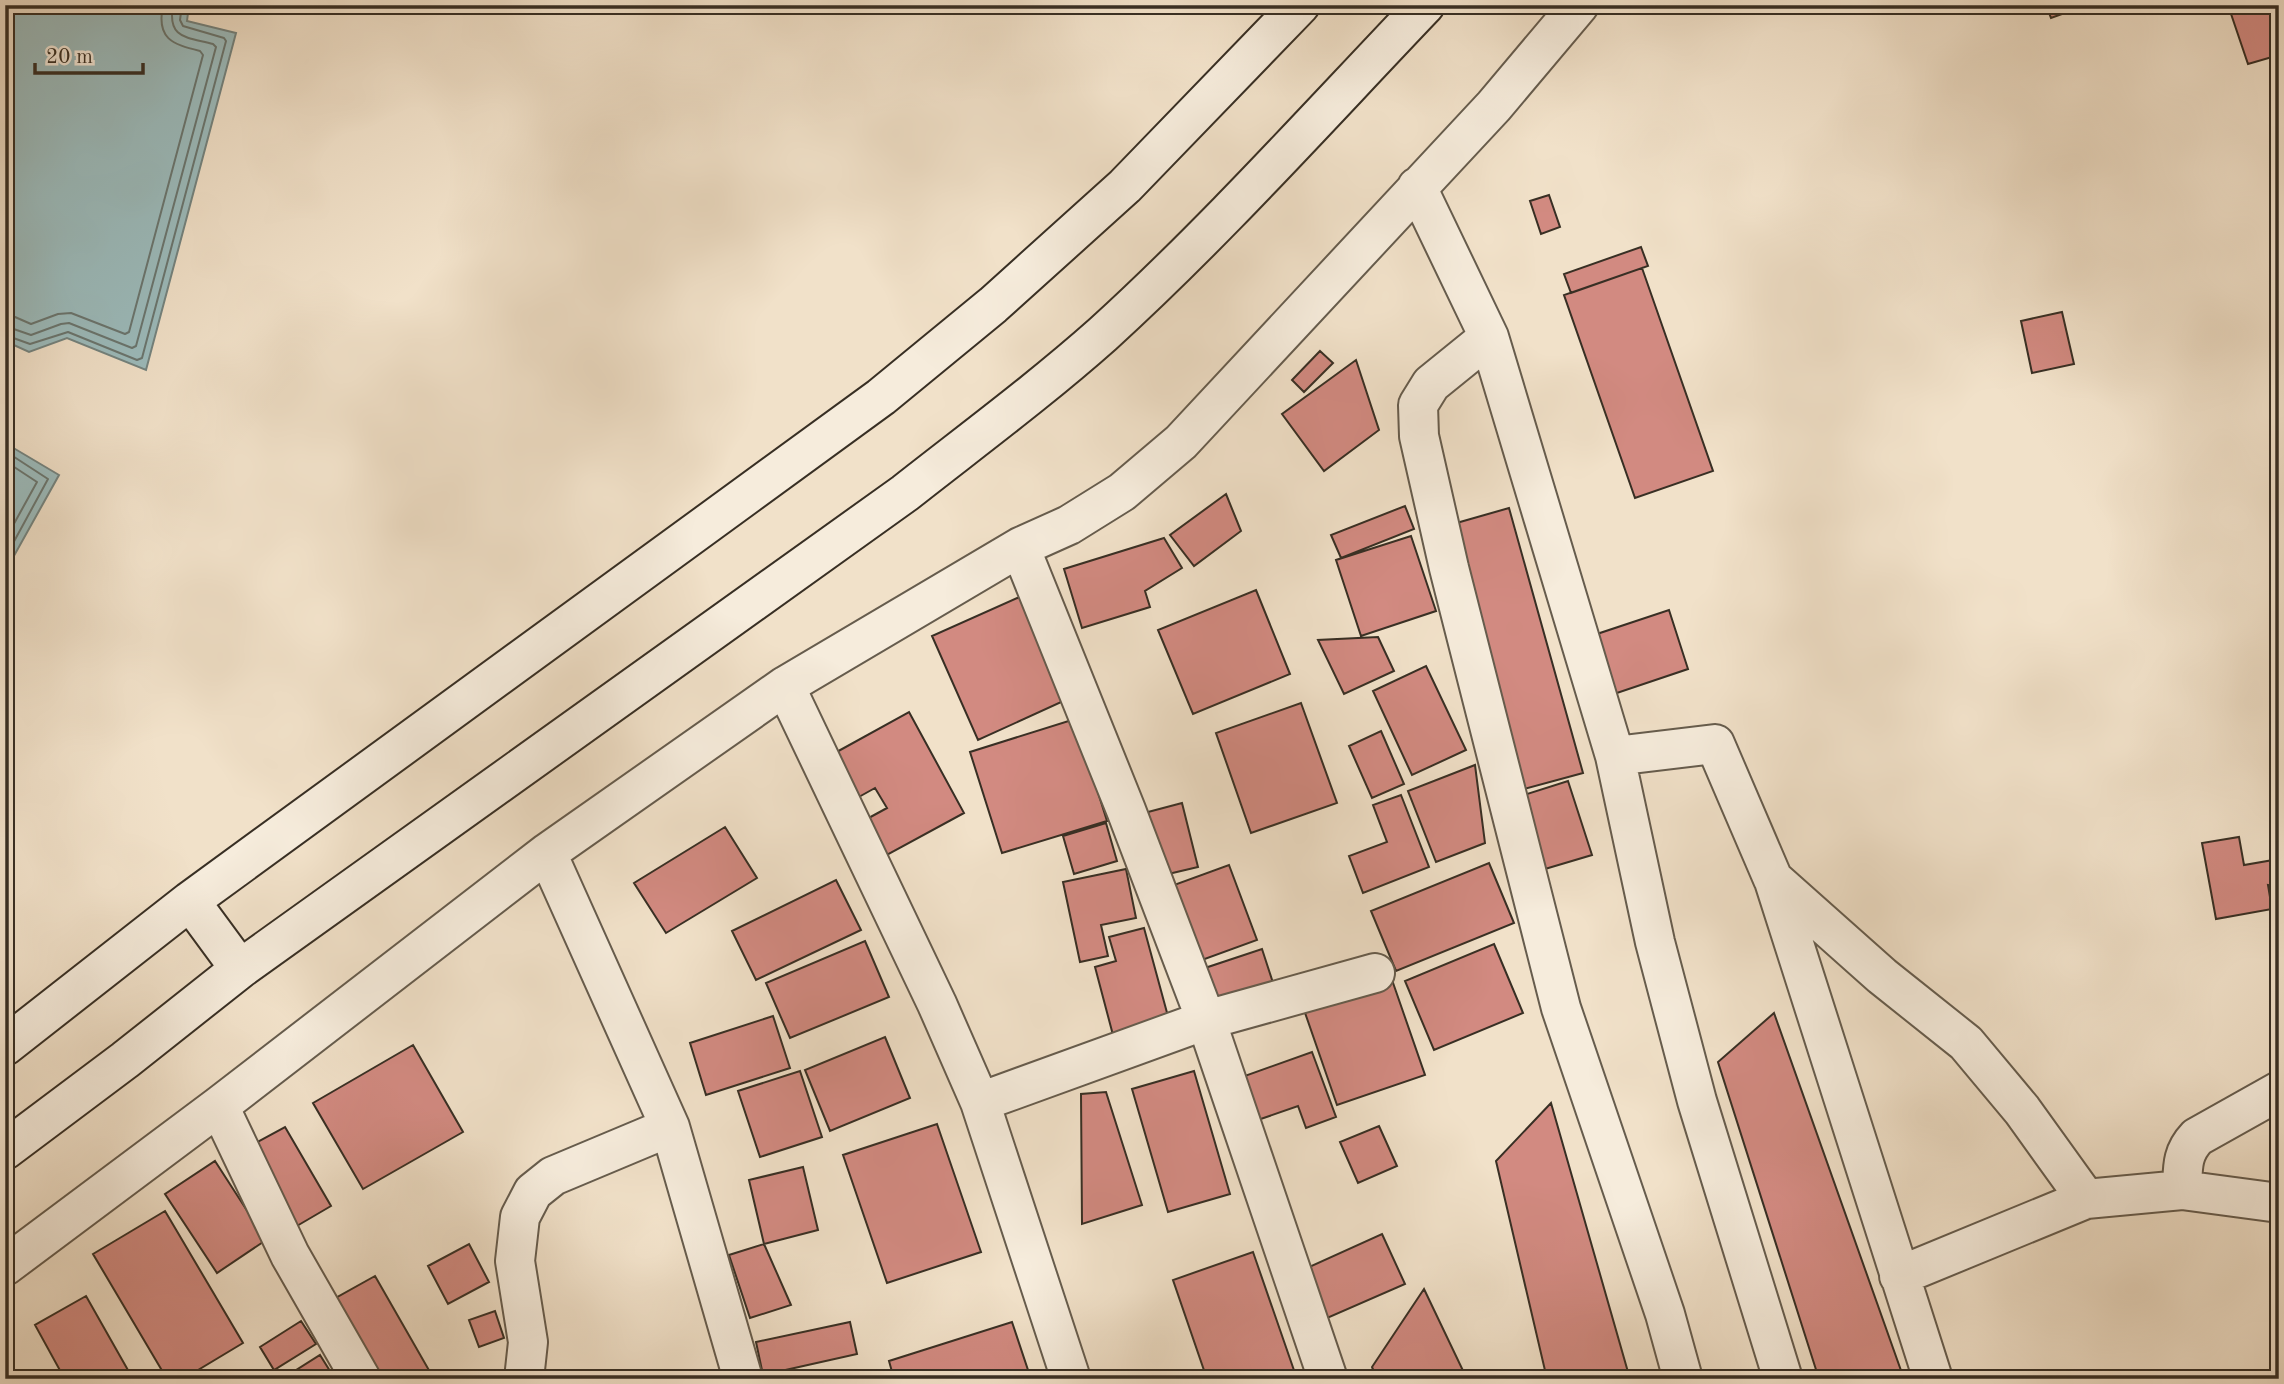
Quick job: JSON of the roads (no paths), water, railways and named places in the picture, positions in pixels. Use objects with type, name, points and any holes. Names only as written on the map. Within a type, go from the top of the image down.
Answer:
[{"type":"street","points":[[5,1046],[190,901],[881,397],[993,304],[1125,186],[1300,5]]},
{"type":"street","points":[[10,1134],[125,1060],[240,969],[905,493],[1010,410],[1101,335],[1198,243],[1425,5]]},
{"type":"street","points":[[5,1266],[219,1106],[547,853],[785,686],[1020,547],[1069,526],[1122,492],[1181,442],[1494,106],[1579,5]]},
{"type":"street","points":[[1417,187],[1489,337],[1615,756],[1655,942],[1697,1101],[1783,1379]]},
{"type":"street","points":[[1489,337],[1431,384],[1418,405],[1419,436],[1449,568],[1561,1009],[1661,1301],[1683,1379]]},
{"type":"street","points":[[1020,547],[1126,810],[1206,1020],[1328,1379]]},
{"type":"street","points":[[785,686],[937,1004],[980,1102],[1071,1379]]},
{"type":"street","points":[[1615,756],[1715,744],[1773,878],[1933,1379]]},
{"type":"street","points":[[547,853],[670,1127],[743,1379]]},
{"type":"street","points":[[1773,878],[1882,976],[1966,1043],[2022,1110],[2086,1199]]},
{"type":"street","points":[[190,901],[240,969]]},
{"type":"street","points":[[980,1102],[1206,1020],[1375,972]]},
{"type":"street","points":[[2182,1190],[2183,1160],[2187,1148],[2197,1137],[2279,1091]]},
{"type":"street","points":[[219,1106],[290,1255],[361,1379]]},
{"type":"street","points":[[524,1379],[528,1342],[515,1261],[520,1217],[533,1192],[552,1176],[670,1127]]},
{"type":"street","points":[[1899,1276],[2086,1199],[2182,1190],[2279,1203]]},
{"type":"water","points":[[5,5],[189,5],[187,21],[236,33],[146,370],[67,338],[29,352],[5,341]]},
{"type":"water","points":[[5,443],[59,475],[5,572]]}]
